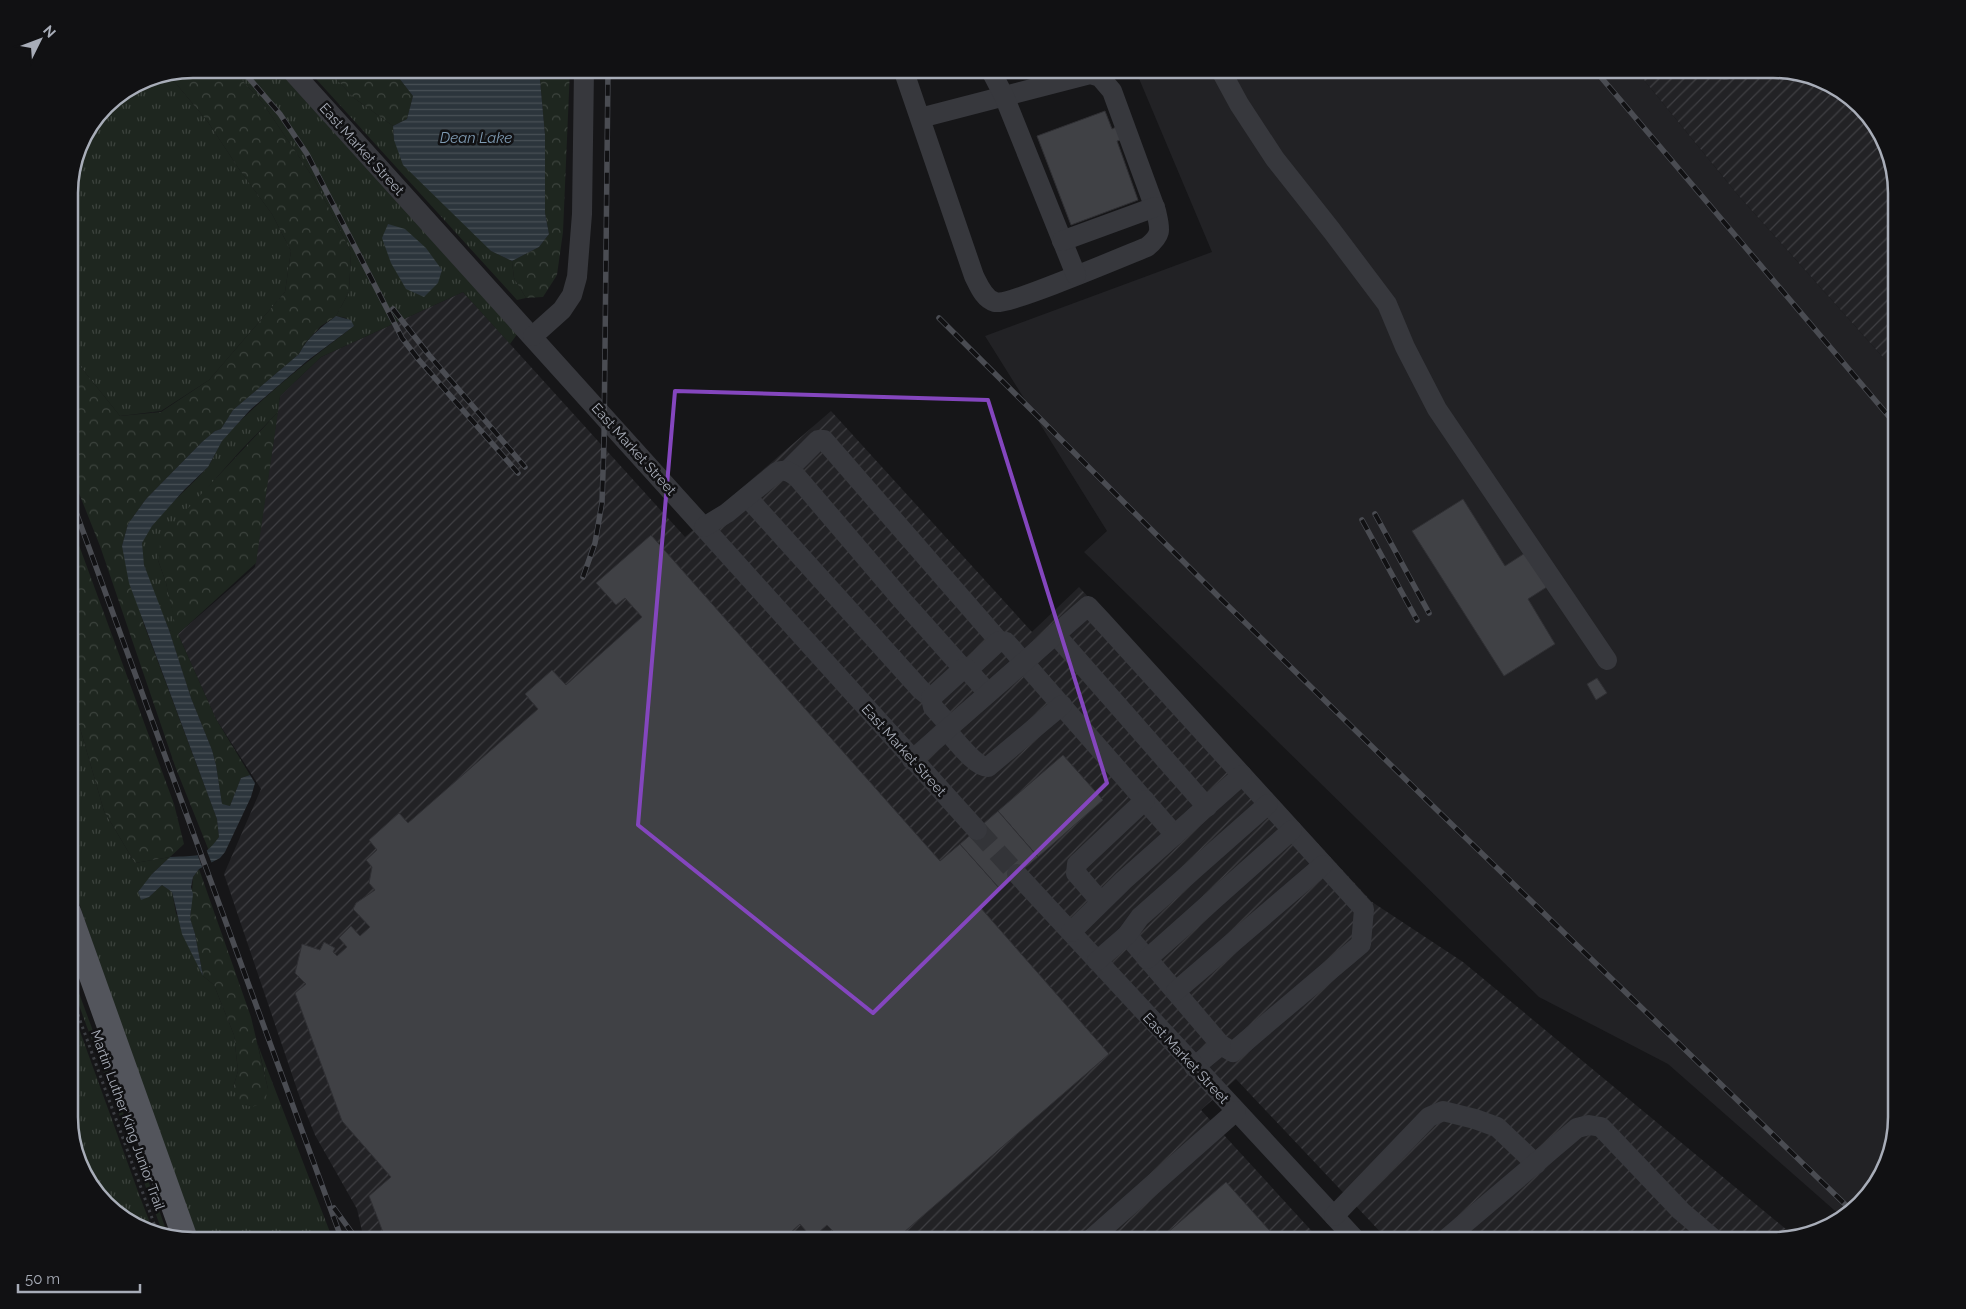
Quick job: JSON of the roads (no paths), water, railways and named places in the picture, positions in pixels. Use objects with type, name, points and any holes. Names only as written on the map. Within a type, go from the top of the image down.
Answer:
[{"type":"main road","points":[[78,938],[183,1231]]},
{"type":"street","points":[[994,77],[1004,96],[1076,275]]},
{"type":"street","points":[[920,118],[1077,77]]},
{"type":"street","points":[[906,78],[974,276],[981,291],[989,300],[998,303],[1147,247],[1155,240],[1160,230],[1155,206],[1112,91],[1100,77]]},
{"type":"street","points":[[1225,77],[1239,104],[1275,159],[1338,238],[1386,304],[1405,347],[1437,409],[1607,660]]},
{"type":"street","name":"East Market Street","points":[[298,78],[977,830]]},
{"type":"street","points":[[533,336],[562,310],[572,295],[577,277],[582,214],[584,78]]},
{"type":"street","points":[[1062,240],[1155,206]]},
{"type":"street","points":[[787,471],[818,440],[824,440],[999,642]]},
{"type":"street","points":[[704,527],[727,513],[778,472],[787,471],[797,477],[902,600],[960,665],[965,667],[988,693]]},
{"type":"street","points":[[748,496],[921,690],[932,698]]},
{"type":"street","points":[[912,760],[1088,606],[1364,909],[1361,944],[1232,1052],[1221,1045],[1127,935]]},
{"type":"street","points":[[1055,634],[1207,807]]},
{"type":"street","points":[[1062,705],[988,767],[983,767],[948,728],[931,704],[932,698],[965,667],[971,667],[976,664],[999,642],[1006,642],[1024,661],[1175,834]]},
{"type":"street","points":[[1071,932],[1175,834],[1242,775]]},
{"type":"street","points":[[1101,902],[1076,873],[1077,864],[1145,800]]},
{"type":"street","points":[[1097,961],[1127,935],[1140,918],[1268,804]]},
{"type":"street","points":[[1147,958],[1292,830]]},
{"type":"street","points":[[1176,992],[1323,864]]},
{"type":"street","name":"East Market Street","points":[[1017,874],[1349,1232]]},
{"type":"street","points":[[1194,1067],[1221,1045]]},
{"type":"street","points":[[1099,1232],[1236,1111]]},
{"type":"street","points":[[1334,1216],[1429,1117],[1443,1111],[1497,1127],[1536,1164]]},
{"type":"street","points":[[1455,1232],[1577,1128],[1589,1125],[1600,1127],[1681,1211],[1706,1232]]},
{"type":"water","name":"Dean Lake","points":[[399,78],[540,78],[545,135],[545,213],[549,234],[539,247],[512,261],[491,251],[403,165],[394,140],[393,126],[407,119],[413,96]]},
{"type":"water","points":[[388,224],[405,229],[426,248],[442,270],[438,283],[424,297],[406,289],[391,263],[382,238]]},
{"type":"water","points":[[336,316],[351,320],[354,326],[307,361],[250,410],[222,441],[208,467],[184,490],[152,526],[142,543],[144,565],[169,630],[191,698],[212,750],[222,804],[230,806],[241,778],[250,775],[255,783],[251,797],[225,852],[220,858],[199,869],[193,877],[190,918],[203,976],[182,934],[172,892],[162,885],[149,897],[141,900],[138,892],[152,874],[170,857],[193,856],[203,853],[219,837],[217,819],[129,583],[122,546],[128,524],[146,499],[202,442],[215,431],[221,429],[233,410],[299,354],[310,338]]},
{"type":"tunnel","points":[[977,830],[1017,874]]},
{"type":"railway","points":[[1601,77],[1888,415]]},
{"type":"railway","points":[[249,78],[280,114],[307,154],[402,338],[518,473]]},
{"type":"railway","points":[[583,577],[595,543],[602,503],[608,78]]},
{"type":"railway","points":[[393,309],[429,355],[525,467]]},
{"type":"railway","points":[[939,318],[1218,596],[1846,1205]]},
{"type":"railway","points":[[1375,514],[1429,613]]},
{"type":"railway","points":[[78,518],[339,1232]]},
{"type":"railway","points":[[1362,520],[1417,620]]},
{"type":"railway","points":[[334,1208],[351,1232]]}]
